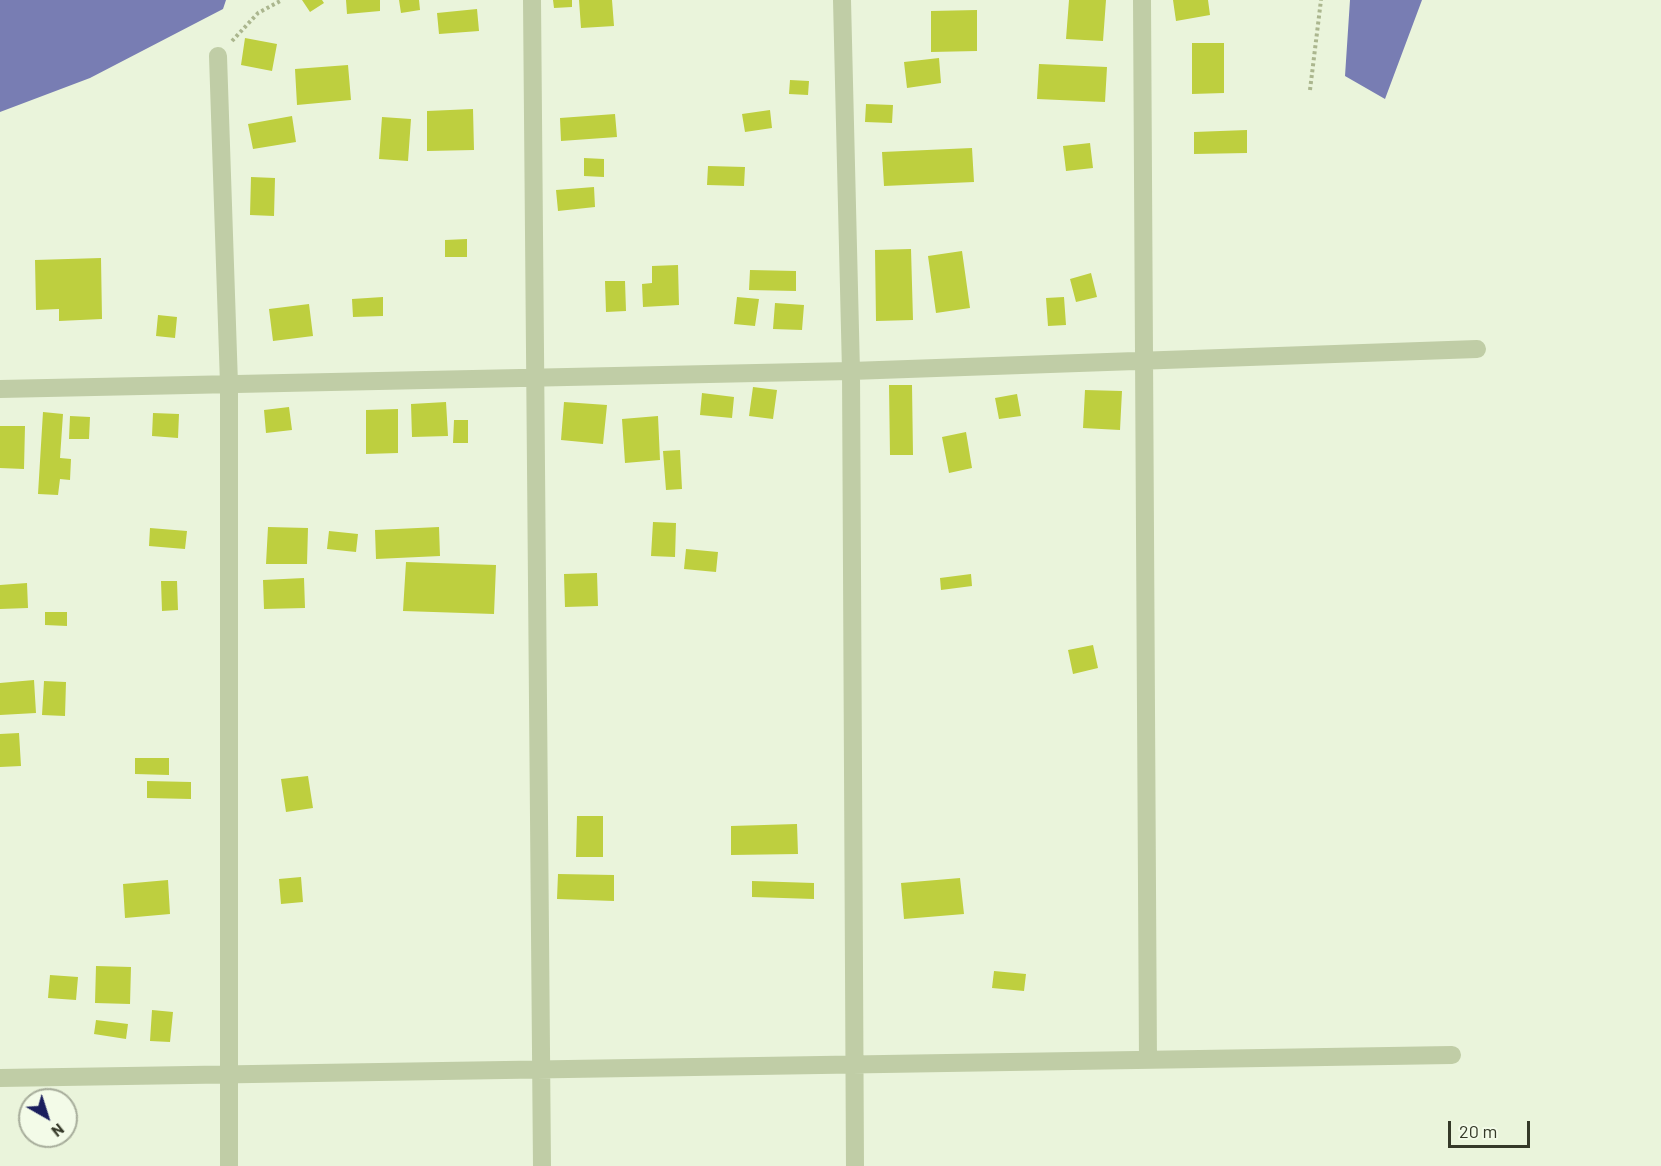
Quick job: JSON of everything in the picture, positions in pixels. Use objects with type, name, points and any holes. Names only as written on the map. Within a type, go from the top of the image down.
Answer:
[{"type":"street","points":[[532,0],[542,1166]]},
{"type":"street","points":[[842,0],[851,371],[855,1166]]},
{"type":"street","points":[[1142,0],[1148,1060]]},
{"type":"street","points":[[218,56],[229,384],[229,1166]]},
{"type":"street","points":[[0,389],[851,371],[1477,349]]},
{"type":"street","points":[[0,1078],[1452,1056]]},
{"type":"path","points":[[218,56],[258,13],[282,0]]},
{"type":"path","points":[[1310,90],[1321,0]]},
{"type":"water","points":[[0,0],[226,0],[223,9],[90,78],[0,112]]},
{"type":"water","points":[[1350,0],[1422,0],[1385,99],[1345,76]]},
{"type":"building","points":[[302,0],[322,0],[324,3],[310,12]]},
{"type":"building","points":[[346,0],[380,0],[380,11],[347,14]]},
{"type":"building","points":[[399,0],[419,0],[420,10],[401,13]]},
{"type":"building","points":[[553,0],[572,0],[572,7],[554,8]]},
{"type":"building","points":[[579,0],[612,0],[614,26],[581,28]]},
{"type":"building","points":[[1069,0],[1106,0],[1103,41],[1066,39]]},
{"type":"building","points":[[1173,0],[1208,0],[1210,15],[1176,21]]},
{"type":"building","points":[[477,9],[479,31],[439,34],[437,13]]},
{"type":"building","points":[[977,10],[977,51],[931,52],[931,11]]},
{"type":"building","points":[[245,38],[277,44],[272,71],[241,65]]},
{"type":"building","points":[[1192,43],[1224,43],[1224,93],[1192,94]]},
{"type":"building","points":[[939,58],[941,83],[907,88],[904,62]]},
{"type":"building","points":[[1039,64],[1107,67],[1105,102],[1037,99]]},
{"type":"building","points":[[348,65],[351,100],[297,105],[295,69]]},
{"type":"building","points":[[790,80],[809,81],[808,95],[789,94]]},
{"type":"building","points":[[866,104],[893,105],[892,123],[865,122]]},
{"type":"building","points":[[473,109],[474,150],[427,151],[427,111]]},
{"type":"building","points":[[770,110],[772,128],[745,132],[742,114]]},
{"type":"building","points":[[615,114],[617,137],[561,141],[560,118]]},
{"type":"building","points":[[292,116],[296,142],[253,149],[248,124]]},
{"type":"building","points":[[382,117],[411,119],[408,161],[379,159]]},
{"type":"building","points":[[1247,130],[1247,153],[1194,154],[1194,132]]},
{"type":"building","points":[[1090,143],[1093,168],[1066,171],[1063,146]]},
{"type":"building","points":[[972,148],[974,182],[884,186],[882,152]]},
{"type":"building","points":[[584,158],[604,159],[604,177],[584,176]]},
{"type":"building","points":[[708,166],[745,167],[744,186],[707,185]]},
{"type":"building","points":[[251,177],[275,178],[274,216],[250,215]]},
{"type":"building","points":[[594,187],[595,207],[558,211],[556,190]]},
{"type":"building","points":[[467,239],[467,257],[445,257],[445,240]]},
{"type":"building","points":[[911,249],[913,320],[876,321],[875,250]]},
{"type":"building","points":[[962,251],[970,308],[936,313],[928,256]]},
{"type":"building","points":[[101,258],[102,319],[59,321],[59,309],[36,310],[35,260]]},
{"type":"building","points":[[678,265],[679,305],[643,307],[642,284],[652,283],[652,266]]},
{"type":"building","points":[[750,270],[796,271],[796,291],[749,290]]},
{"type":"building","points":[[1091,273],[1097,297],[1076,302],[1070,279]]},
{"type":"building","points":[[605,281],[625,281],[626,311],[606,312]]},
{"type":"building","points":[[383,297],[383,316],[353,317],[352,299]]},
{"type":"building","points":[[737,297],[759,299],[755,326],[734,324]]},
{"type":"building","points":[[1064,297],[1066,325],[1048,326],[1046,298]]},
{"type":"building","points":[[775,303],[804,305],[802,330],[773,329]]},
{"type":"building","points":[[309,304],[313,336],[273,341],[269,309]]},
{"type":"building","points":[[158,315],[177,317],[175,338],[156,336]]},
{"type":"building","points":[[889,385],[912,385],[913,455],[890,455]]},
{"type":"building","points":[[753,387],[777,390],[773,419],[749,416]]},
{"type":"building","points":[[1085,390],[1122,391],[1120,430],[1083,428]]},
{"type":"building","points":[[702,393],[734,397],[732,418],[700,415]]},
{"type":"building","points":[[1017,394],[1021,416],[999,419],[995,398]]},
{"type":"building","points":[[446,402],[448,436],[412,437],[411,404]]},
{"type":"building","points":[[564,402],[607,405],[603,444],[561,440]]},
{"type":"building","points":[[289,407],[292,430],[266,433],[264,410]]},
{"type":"building","points":[[398,409],[398,453],[366,454],[366,410]]},
{"type":"building","points":[[43,412],[63,414],[60,458],[71,459],[70,480],[60,479],[58,495],[38,494]]},
{"type":"building","points":[[153,413],[179,414],[178,438],[152,436]]},
{"type":"building","points":[[70,416],[90,417],[89,439],[69,439]]},
{"type":"building","points":[[658,416],[660,460],[625,463],[622,419]]},
{"type":"building","points":[[454,420],[468,420],[468,443],[453,443]]},
{"type":"building","points":[[0,426],[25,426],[24,469],[0,468]]},
{"type":"building","points":[[966,432],[972,468],[949,473],[942,437]]},
{"type":"building","points":[[680,450],[682,489],[666,490],[663,451]]},
{"type":"building","points":[[653,522],[676,523],[675,557],[651,556]]},
{"type":"building","points":[[268,527],[308,528],[307,564],[266,564]]},
{"type":"building","points":[[439,527],[440,556],[376,559],[375,530]]},
{"type":"building","points":[[150,528],[187,531],[185,549],[149,546]]},
{"type":"building","points":[[329,531],[358,534],[356,552],[327,549]]},
{"type":"building","points":[[686,549],[718,552],[716,572],[684,569]]},
{"type":"building","points":[[406,562],[496,565],[494,614],[403,611]]},
{"type":"building","points":[[597,573],[598,606],[565,607],[564,574]]},
{"type":"building","points":[[971,574],[972,586],[941,590],[940,578]]},
{"type":"building","points":[[304,578],[305,608],[264,609],[263,580]]},
{"type":"building","points":[[161,581],[177,581],[178,610],[162,611]]},
{"type":"building","points":[[27,583],[28,608],[0,609],[0,585]]},
{"type":"building","points":[[45,612],[67,612],[67,626],[45,625]]},
{"type":"building","points":[[1093,645],[1098,668],[1073,674],[1068,650]]},
{"type":"building","points":[[34,680],[36,713],[0,715],[0,683]]},
{"type":"building","points":[[44,681],[66,682],[65,716],[42,715]]},
{"type":"building","points":[[19,733],[21,766],[0,767],[0,734]]},
{"type":"building","points":[[135,758],[169,758],[169,775],[135,774]]},
{"type":"building","points":[[308,776],[313,808],[286,812],[281,779]]},
{"type":"building","points":[[147,781],[191,782],[191,799],[147,798]]},
{"type":"building","points":[[577,816],[603,816],[603,857],[576,857]]},
{"type":"building","points":[[797,824],[798,854],[731,855],[731,826]]},
{"type":"building","points":[[558,874],[614,875],[614,901],[557,899]]},
{"type":"building","points":[[301,877],[303,902],[281,904],[279,879]]},
{"type":"building","points":[[960,878],[964,914],[904,919],[901,883]]},
{"type":"building","points":[[168,880],[170,914],[125,918],[123,884]]},
{"type":"building","points":[[752,881],[814,883],[814,899],[752,897]]},
{"type":"building","points":[[96,966],[131,967],[130,1004],[95,1003]]},
{"type":"building","points":[[994,971],[1026,974],[1024,991],[992,988]]},
{"type":"building","points":[[50,975],[78,977],[76,1000],[48,998]]},
{"type":"building","points":[[152,1010],[173,1012],[170,1042],[150,1041]]},
{"type":"building","points":[[96,1020],[128,1024],[126,1039],[94,1034]]}]
